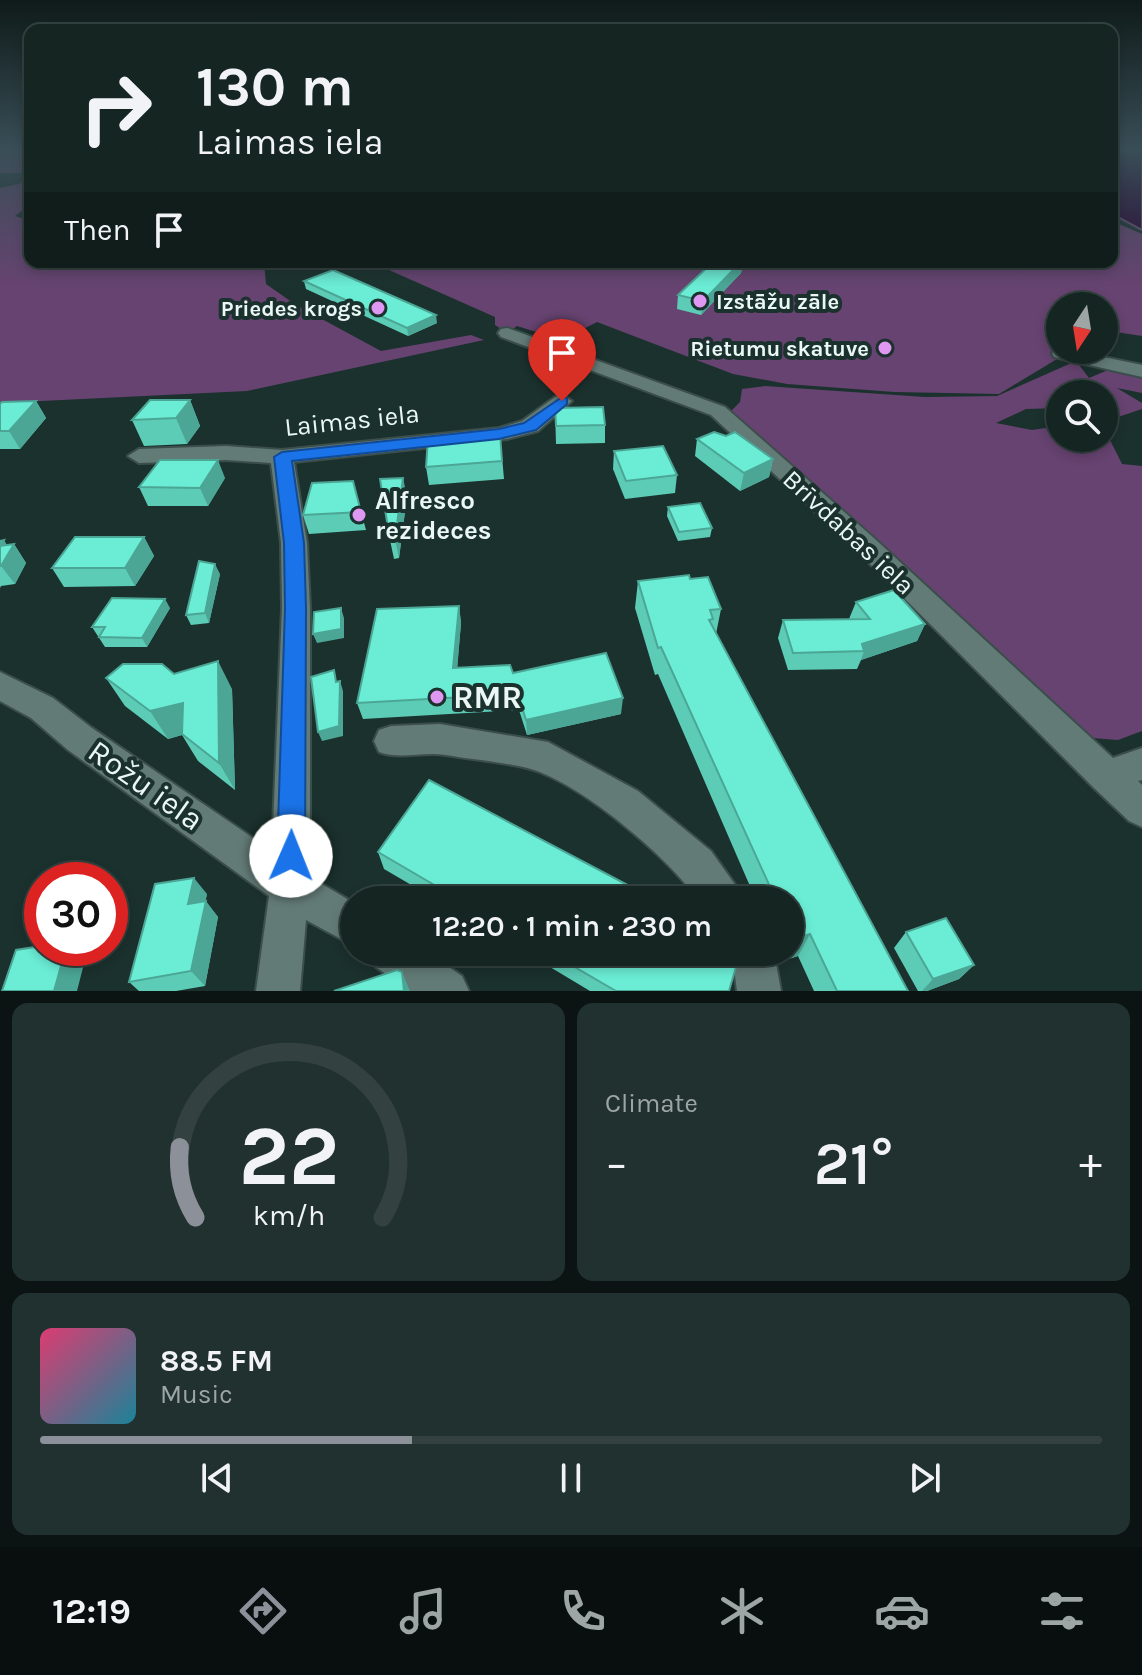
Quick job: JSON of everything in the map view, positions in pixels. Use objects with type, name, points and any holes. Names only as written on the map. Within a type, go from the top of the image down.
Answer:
[{"type":"street","name":"Brīvdabas iela","points":[[507,333],[718,411],[866,545],[1142,809]]},
{"type":"street","points":[[1110,364],[1142,371]]},
{"type":"street","name":"Laimas iela","points":[[139,456],[226,453],[282,457],[499,434],[530,426],[562,401]]},
{"type":"street","points":[[278,991],[290,887],[296,608],[294,543],[282,457]]},
{"type":"street","name":"Rožu iela","points":[[0,685],[42,708],[80,739],[290,887],[340,917]]},
{"type":"street","points":[[391,741],[440,739],[548,758],[625,803],[697,865],[712,886]]},
{"type":"street","points":[[1106,776],[1142,764]]},
{"type":"street","points":[[411,966],[447,991]]},
{"type":"street","points":[[755,966],[759,991]]},
{"type":"shaded area","points":[[0,196],[24,196],[24,209],[15,216],[24,219],[24,268],[265,268],[266,284],[296,305],[381,351],[471,335],[484,340],[247,391],[0,403]]},
{"type":"shaded area","points":[[1118,196],[1142,196],[1142,230],[1118,217]]},
{"type":"shaded area","points":[[1118,224],[1142,234],[1142,336],[1118,332],[1118,292],[1046,292],[1046,364],[1049,364],[999,394],[894,392],[787,384],[733,374],[597,322],[562,340],[517,326],[507,333],[495,325],[495,317],[385,268],[1118,268]]},
{"type":"shaded area","points":[[1069,364],[1078,364],[1089,378],[1108,370],[1142,378],[1142,393],[1118,388],[1118,380],[1046,380],[1046,408],[1026,409],[996,423],[1032,430],[1046,428],[1046,452],[1116,452],[1122,464],[1142,466],[1142,731],[1118,740],[1079,737],[730,412],[740,402],[742,389],[765,386],[925,397],[997,396]]},
{"type":"shaded area","points":[[1118,389],[1142,403],[1142,409],[1118,417]]},
{"type":"building","points":[[707,268],[735,268],[703,301],[678,295]]},
{"type":"building","points":[[333,270],[436,315],[407,328],[304,281]]},
{"type":"building","points":[[150,400],[190,400],[176,418],[132,420]]},
{"type":"building","points":[[36,401],[9,431],[0,431],[2,402]]},
{"type":"building","points":[[603,407],[605,425],[556,426],[555,408]]},
{"type":"building","points":[[714,432],[726,436],[735,432],[773,459],[744,473],[697,439]]},
{"type":"building","points":[[500,434],[502,461],[426,467],[428,439]]},
{"type":"building","points":[[663,446],[677,475],[626,481],[614,451]]},
{"type":"building","points":[[160,460],[218,460],[200,488],[139,487]]},
{"type":"building","points":[[403,478],[395,540],[390,540],[380,479]]},
{"type":"building","points":[[353,481],[361,512],[303,515],[312,483]]},
{"type":"building","points":[[700,503],[712,528],[679,532],[668,507]]},
{"type":"building","points":[[75,537],[144,537],[125,568],[52,568]]},
{"type":"building","points":[[14,544],[1,566],[0,566],[0,546]]},
{"type":"building","points":[[199,561],[215,564],[205,613],[186,615]]},
{"type":"building","points":[[689,575],[690,579],[708,577],[721,609],[710,610],[713,619],[709,620],[908,991],[837,991],[810,934],[804,936],[804,886],[770,886],[661,647],[658,648],[638,581]]},
{"type":"building","points":[[894,590],[925,624],[862,644],[864,651],[793,653],[783,620],[870,619],[856,602]]},
{"type":"building","points":[[112,598],[165,599],[142,638],[99,637],[105,627],[92,627]]},
{"type":"building","points":[[459,606],[453,668],[510,665],[513,673],[606,653],[623,698],[526,720],[518,694],[357,703],[377,609]]},
{"type":"building","points":[[341,608],[341,629],[313,634],[314,612]]},
{"type":"building","points":[[218,661],[219,763],[182,734],[183,703],[150,711],[106,678],[123,664],[162,664],[174,674]]},
{"type":"building","points":[[334,670],[336,682],[340,681],[339,726],[318,732],[311,677]]},
{"type":"building","points":[[429,780],[630,886],[436,886],[378,852]]},
{"type":"building","points":[[194,878],[188,904],[206,901],[191,971],[129,982],[155,884]]},
{"type":"building","points":[[946,918],[974,965],[933,979],[906,932]]},
{"type":"building","points":[[24,949],[24,966],[61,966],[54,991],[2,991],[16,950]]},
{"type":"building","points":[[573,966],[736,966],[729,991],[616,991]]},
{"type":"building","points":[[397,970],[402,972],[404,991],[334,991]]},
{"type":"place","name":"Izstāžu zāle","points":[[700,301]]},
{"type":"place","name":"Priedes krogs","points":[[378,308]]},
{"type":"place","name":"Rietumu skatuve","points":[[885,348]]},
{"type":"place","name":"Alfresco rezideces","points":[[359,515]]},
{"type":"place","name":"RMR","points":[[437,697]]},
{"type":"route","points":[[291,856],[296,608],[294,543],[282,457],[499,434],[530,426],[562,401]]}]
